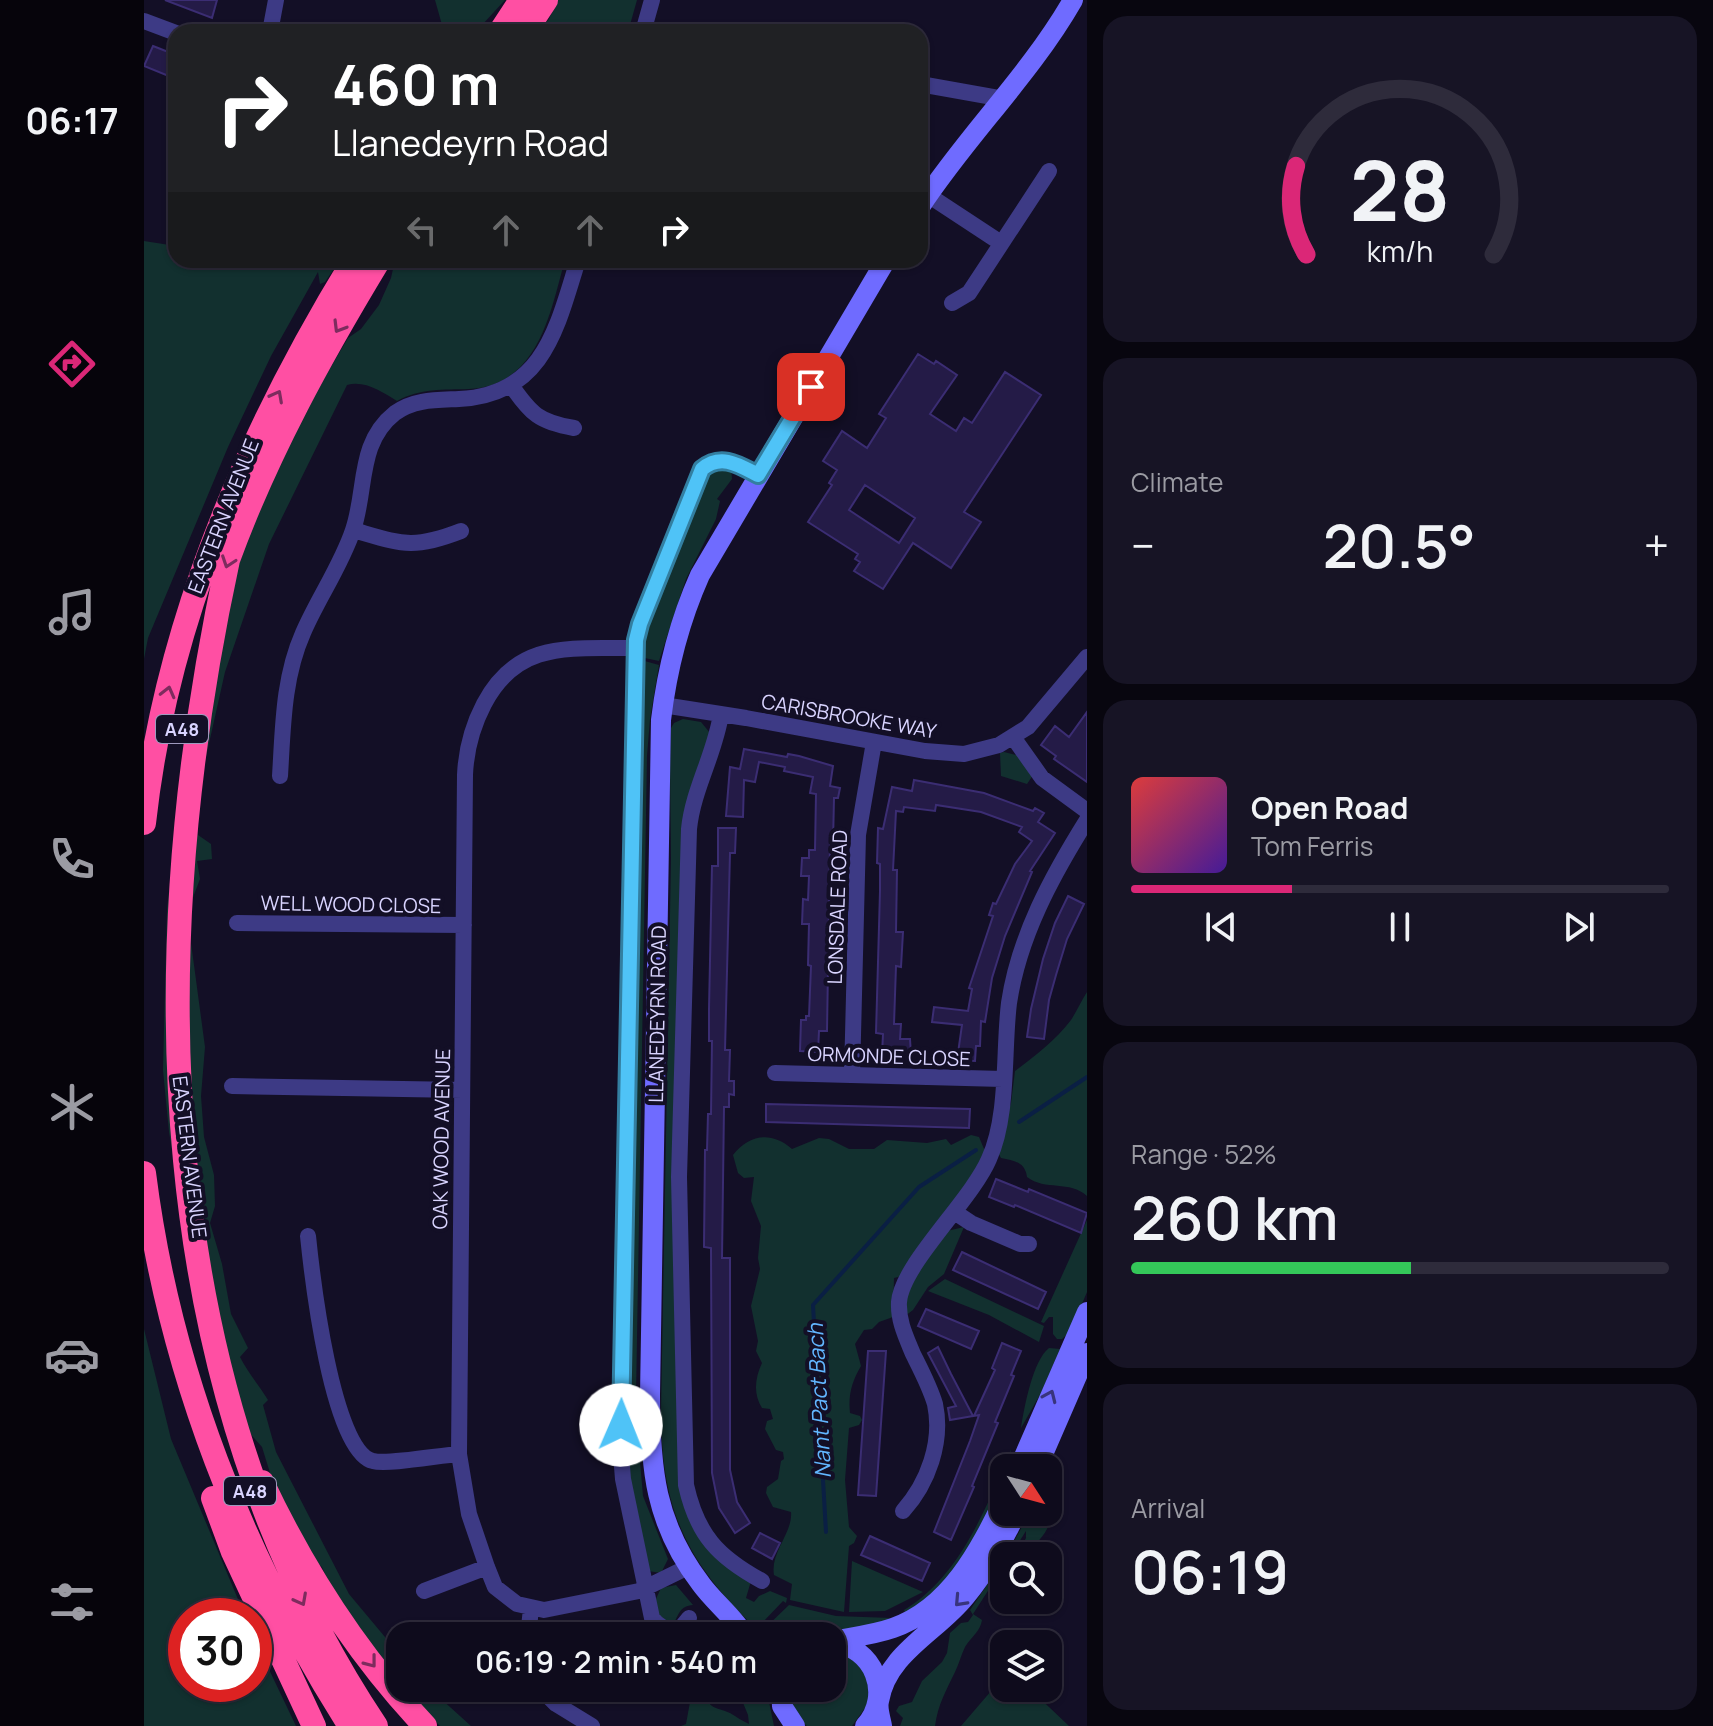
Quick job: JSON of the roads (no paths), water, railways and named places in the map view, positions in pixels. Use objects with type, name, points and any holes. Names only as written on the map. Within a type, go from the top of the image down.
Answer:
[{"type":"highway","points":[[505,24],[521,0]]},
{"type":"highway","points":[[530,24],[546,0]]},
{"type":"highway","name":"EASTERN AVENUE","points":[[144,823],[161,722],[182,637],[208,556],[235,484],[268,411],[314,325],[349,268]]},
{"type":"highway","name":"EASTERN AVENUE","points":[[160,867],[183,723],[202,641],[228,561],[288,419],[333,335],[374,268]]},
{"type":"highway","name":"EASTERN AVENUE","points":[[161,1144],[183,1280],[209,1376],[247,1486],[285,1570],[332,1656],[376,1726]]},
{"type":"highway","name":"A48","points":[[144,1173],[174,1331],[182,1394],[196,1452],[233,1552],[314,1726]]},
{"type":"highway","name":"A48","points":[[174,1331],[199,1418],[232,1504],[276,1601],[350,1726]]},
{"type":"highway","name":"A48","points":[[209,1376],[237,1422],[263,1483],[316,1585],[368,1658],[425,1726]]},
{"type":"street","points":[[272,24],[276,0]]},
{"type":"street","points":[[645,24],[652,0]]},
{"type":"street","points":[[928,195],[1041,50],[1073,0]]},
{"type":"street","points":[[144,21],[168,30]]},
{"type":"street","points":[[928,85],[1004,99]]},
{"type":"street","points":[[952,303],[969,293],[1049,171]]},
{"type":"street","points":[[928,203],[1001,243]]},
{"type":"street","points":[[280,776],[285,705],[293,662],[302,636],[353,530],[367,452],[373,439],[397,412],[419,402],[479,397],[511,385],[537,363],[552,339],[575,268]]},
{"type":"street","name":"LLANEDEYRN ROAD","points":[[736,1622],[688,1567],[664,1518],[650,1443],[663,705],[669,665],[693,592],[721,535],[881,268]]},
{"type":"street","points":[[511,385],[533,415],[550,423],[574,428]]},
{"type":"street","name":"LLANEDEYRN ROAD","points":[[689,1618],[680,1629],[671,1630],[663,1628],[652,1618],[623,1479],[621,1454],[635,648],[640,624],[702,469],[714,462],[727,461],[758,475]]},
{"type":"street","points":[[353,530],[397,544],[415,545],[461,531]]},
{"type":"street","name":"OAK WOOD AVENUE","points":[[531,1609],[511,1601],[499,1591],[487,1567],[469,1514],[459,1454],[466,759],[473,729],[492,690],[507,671],[536,654],[572,648],[635,648]]},
{"type":"street","name":"CARISBROOKE WAY","points":[[663,705],[950,754],[988,749],[1013,737],[1035,720],[1087,657]]},
{"type":"street","name":"LLANEDEYRN ROAD","points":[[721,714],[714,752],[693,801],[688,844],[679,1163],[685,1476],[690,1505],[707,1538],[728,1561],[762,1581]]},
{"type":"street","points":[[1013,737],[1042,778],[1087,811]]},
{"type":"street","name":"LONSDALE ROAD","points":[[852,1075],[858,835],[874,742]]},
{"type":"street","points":[[903,1511],[916,1496],[924,1478],[932,1459],[937,1431],[934,1403],[902,1326],[899,1300],[912,1270],[956,1213],[990,1157],[999,1126],[1010,999],[1020,957],[1048,886],[1087,820]]},
{"type":"street","name":"WELL WOOD CLOSE","points":[[237,923],[464,925]]},
{"type":"street","name":"ORMONDE CLOSE","points":[[775,1073],[1003,1079]]},
{"type":"street","points":[[232,1086],[462,1090]]},
{"type":"street","points":[[956,1213],[971,1223],[1020,1244],[1029,1244]]},
{"type":"street","points":[[308,1236],[322,1342],[344,1421],[356,1450],[373,1461],[459,1454]]},
{"type":"street","points":[[1025,1454],[1087,1312]]},
{"type":"street","points":[[1043,1454],[1087,1353]]},
{"type":"street","points":[[846,1639],[892,1628],[928,1610],[956,1583],[990,1524]]},
{"type":"street","points":[[865,1726],[872,1718],[888,1676],[906,1651],[962,1601],[1009,1526]]},
{"type":"street","points":[[424,1591],[487,1567]]},
{"type":"street","points":[[530,1622],[531,1609],[552,1609],[645,1590],[688,1567]]},
{"type":"street","points":[[846,1646],[866,1658],[875,1671],[882,1726]]},
{"type":"street","points":[[554,1702],[592,1726]]},
{"type":"street","points":[[782,1702],[795,1726]]},
{"type":"waterway","name":"Nant Pact Bach","points":[[1019,1122],[1087,1077]]},
{"type":"waterway","name":"Nant Pact Bach","points":[[826,1532],[813,1305],[919,1187],[976,1150]]}]
